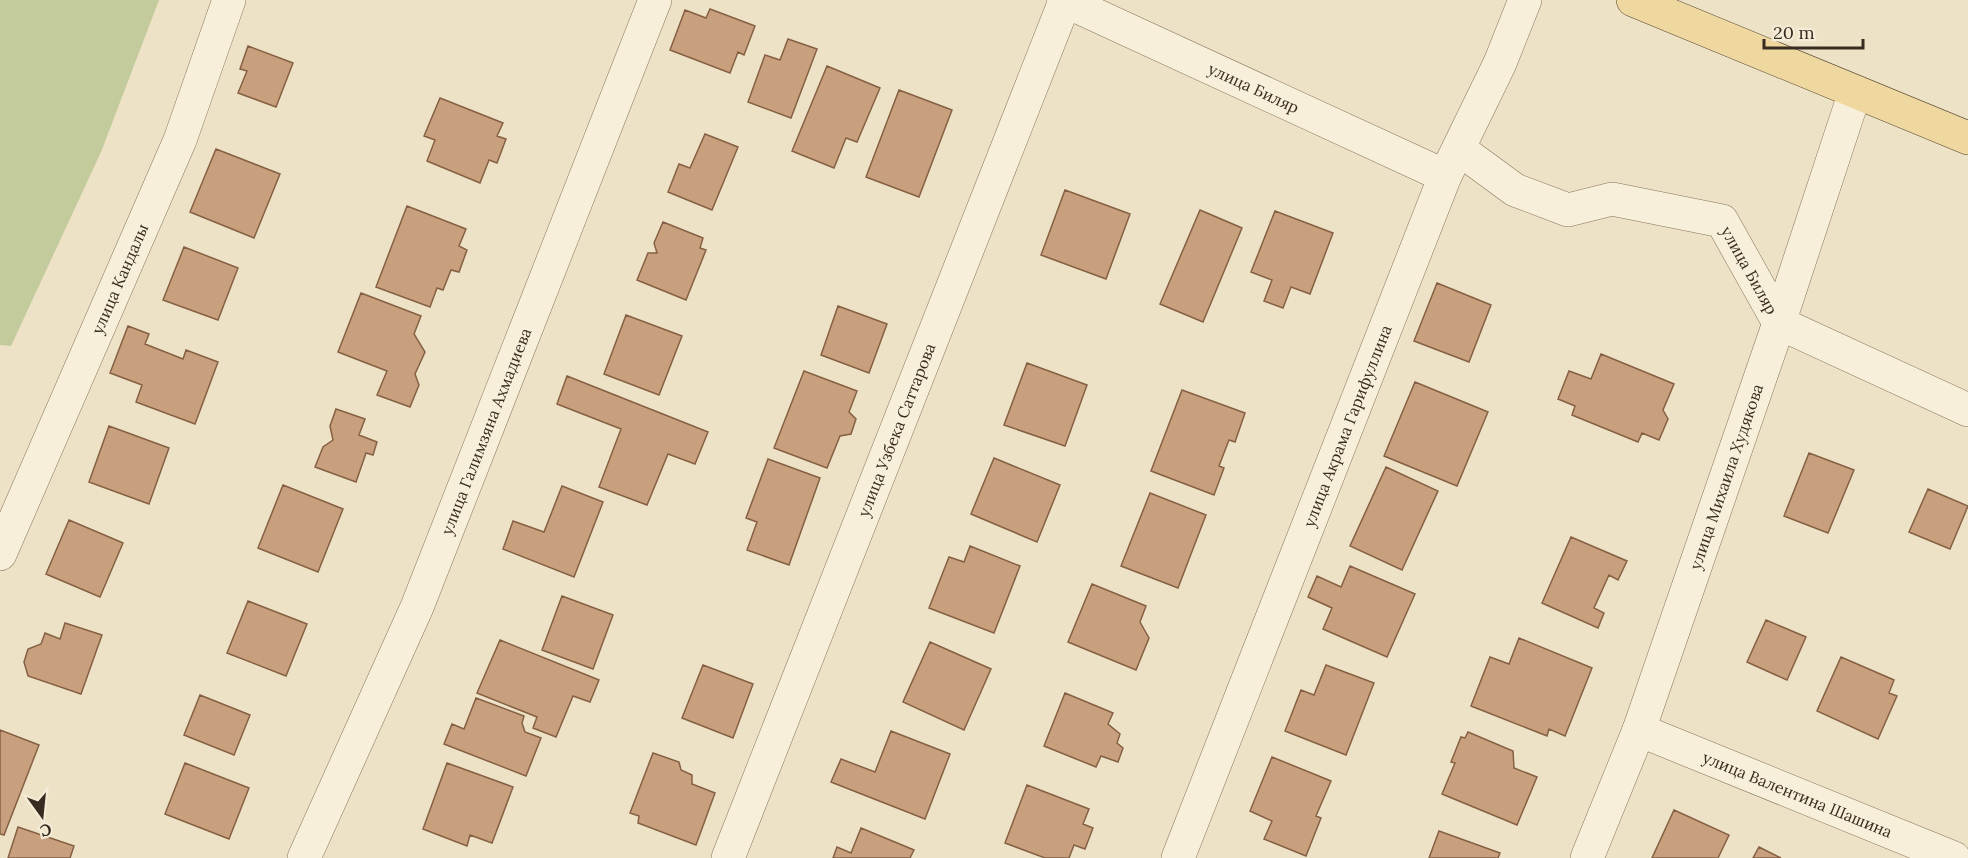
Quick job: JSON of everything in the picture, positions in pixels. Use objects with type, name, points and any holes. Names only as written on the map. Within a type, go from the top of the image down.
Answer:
[{"type":"main road","points":[[1633,0],[1968,138]]},
{"type":"street","name":"улица Кандалы","points":[[0,554],[180,140],[229,0]]},
{"type":"street","name":"улица Галимзяна Ахмадиева","points":[[304,858],[417,607],[655,0]]},
{"type":"street","name":"улица Биляр","points":[[1064,0],[1515,190],[1568,210],[1612,199],[1722,221],[1779,323],[1968,410]]},
{"type":"street","name":"улица Узбека Саттарова","points":[[728,858],[1064,0]]},
{"type":"street","name":"улица Акрама Гарифуллина","points":[[1178,858],[1452,163],[1500,63],[1525,0]]},
{"type":"street","name":"улица Михаила Худякова","points":[[1587,858],[1639,730],[1779,323],[1855,92]]},
{"type":"street","name":"улица Валентина Шашина","points":[[1639,730],[1954,858]]},
{"type":"green space","points":[[0,0],[159,0],[101,152],[11,346],[0,345]]},
{"type":"building","points":[[710,9],[755,26],[744,55],[738,52],[730,73],[670,50],[685,10],[706,18]]},
{"type":"building","points":[[788,39],[817,49],[791,118],[748,102],[765,55],[780,60]]},
{"type":"building","points":[[248,46],[293,63],[276,107],[238,93],[247,71],[240,69]]},
{"type":"building","points":[[827,66],[880,88],[857,142],[846,138],[834,168],[792,151]]},
{"type":"building","points":[[899,90],[952,110],[919,197],[866,177]]},
{"type":"building","points":[[440,98],[503,123],[497,136],[506,139],[497,163],[489,160],[480,183],[427,161],[435,140],[424,136]]},
{"type":"building","points":[[705,134],[738,147],[712,210],[668,192],[679,164],[690,168]]},
{"type":"building","points":[[216,149],[280,174],[254,238],[190,212]]},
{"type":"building","points":[[1065,190],[1130,214],[1106,279],[1041,255]]},
{"type":"building","points":[[407,206],[466,229],[459,246],[467,250],[459,272],[451,270],[443,290],[437,288],[430,307],[376,287]]},
{"type":"building","points":[[1200,210],[1242,228],[1203,322],[1160,304]]},
{"type":"building","points":[[1275,211],[1333,233],[1310,294],[1291,287],[1283,308],[1264,301],[1272,280],[1251,272]]},
{"type":"building","points":[[663,222],[703,238],[700,248],[706,250],[686,300],[637,280],[648,253],[657,253],[654,243]]},
{"type":"building","points":[[184,247],[238,268],[218,320],[163,300]]},
{"type":"building","points":[[1437,283],[1491,305],[1469,362],[1414,341]]},
{"type":"building","points":[[361,293],[421,316],[414,334],[425,352],[415,374],[419,385],[410,407],[377,395],[387,371],[338,352]]},
{"type":"building","points":[[838,306],[887,324],[869,373],[821,355]]},
{"type":"building","points":[[626,315],[682,336],[659,395],[604,374]]},
{"type":"building","points":[[128,326],[149,334],[145,344],[183,359],[186,350],[218,362],[195,424],[136,402],[142,385],[110,373]]},
{"type":"building","points":[[1601,354],[1674,384],[1663,410],[1668,419],[1659,440],[1642,433],[1638,442],[1572,415],[1575,406],[1558,399],[1569,371],[1591,379]]},
{"type":"building","points":[[1027,363],[1087,385],[1065,446],[1004,425]]},
{"type":"building","points":[[804,371],[857,391],[849,412],[856,419],[851,434],[840,436],[827,468],[774,448]]},
{"type":"building","points":[[567,376],[708,432],[695,464],[668,454],[647,505],[599,487],[621,429],[557,404]]},
{"type":"building","points":[[1415,382],[1488,412],[1457,486],[1384,456]]},
{"type":"building","points":[[1182,390],[1245,413],[1235,442],[1229,440],[1219,466],[1224,468],[1214,495],[1151,471]]},
{"type":"building","points":[[336,409],[365,419],[359,435],[377,442],[373,455],[366,453],[356,482],[315,467],[323,447],[333,440],[330,426]]},
{"type":"building","points":[[109,426],[169,448],[149,504],[89,482]]},
{"type":"building","points":[[1809,453],[1854,470],[1828,533],[1784,516]]},
{"type":"building","points":[[994,458],[1060,485],[1037,542],[971,514]]},
{"type":"building","points":[[768,459],[820,478],[789,565],[747,550],[757,522],[746,518]]},
{"type":"building","points":[[1386,467],[1438,491],[1402,570],[1350,546]]},
{"type":"building","points":[[283,485],[343,509],[318,572],[258,548]]},
{"type":"building","points":[[562,486],[603,502],[574,577],[503,549],[513,521],[544,532]]},
{"type":"building","points":[[1928,489],[1968,506],[1950,549],[1909,532]]},
{"type":"building","points":[[1150,493],[1206,515],[1178,588],[1121,566]]},
{"type":"building","points":[[69,520],[123,543],[100,597],[46,574]]},
{"type":"building","points":[[1571,537],[1627,561],[1618,580],[1609,575],[1594,608],[1604,613],[1598,628],[1542,603]]},
{"type":"building","points":[[970,546],[1020,566],[994,633],[929,608],[949,557],[964,562]]},
{"type":"building","points":[[1350,566],[1415,594],[1387,657],[1323,629],[1332,608],[1308,597],[1317,576],[1341,587]]},
{"type":"building","points":[[1092,584],[1146,606],[1140,622],[1149,638],[1136,670],[1068,642]]},
{"type":"building","points":[[562,596],[613,615],[593,669],[542,650]]},
{"type":"building","points":[[248,601],[307,624],[286,676],[227,653]]},
{"type":"building","points":[[1766,620],[1806,637],[1787,680],[1747,662]]},
{"type":"building","points":[[65,623],[102,635],[81,694],[28,676],[24,662],[28,649],[41,644],[45,633],[60,639]]},
{"type":"building","points":[[1519,638],[1592,668],[1565,736],[1549,729],[1547,736],[1471,706],[1490,657],[1509,664]]},
{"type":"building","points":[[500,640],[599,680],[590,702],[573,696],[556,737],[533,728],[537,717],[477,693]]},
{"type":"building","points":[[930,642],[991,669],[964,730],[903,702]]},
{"type":"building","points":[[1841,657],[1894,680],[1889,693],[1897,696],[1878,739],[1817,711]]},
{"type":"building","points":[[703,665],[753,684],[733,738],[682,718]]},
{"type":"building","points":[[1326,665],[1374,683],[1346,755],[1285,731],[1301,690],[1314,695]]},
{"type":"building","points":[[1065,693],[1113,713],[1108,724],[1120,734],[1117,743],[1123,748],[1118,762],[1101,756],[1096,767],[1044,746]]},
{"type":"building","points":[[200,695],[250,715],[234,755],[184,735]]},
{"type":"building","points":[[476,698],[524,716],[522,723],[525,732],[541,738],[526,776],[444,744],[452,724],[464,729]]},
{"type":"building","points":[[0,730],[39,745],[4,835],[0,834]]},
{"type":"building","points":[[891,731],[950,754],[925,819],[831,782],[841,759],[875,772]]},
{"type":"building","points":[[1468,732],[1513,751],[1514,768],[1537,777],[1517,825],[1442,794],[1455,763],[1451,762],[1461,737],[1465,738]]},
{"type":"building","points":[[653,753],[679,762],[681,770],[692,775],[692,784],[715,793],[696,845],[638,823],[639,816],[630,813]]},
{"type":"building","points":[[1272,757],[1331,781],[1316,816],[1321,818],[1306,856],[1264,839],[1272,821],[1250,811]]},
{"type":"building","points":[[185,763],[249,788],[229,839],[165,814]]},
{"type":"building","points":[[447,763],[513,787],[492,843],[470,835],[467,846],[423,829]]},
{"type":"building","points":[[1027,785],[1089,809],[1083,824],[1093,828],[1085,849],[1074,845],[1069,858],[1045,858],[1005,843]]},
{"type":"building","points":[[1674,810],[1729,835],[1718,858],[1652,858]]},
{"type":"building","points":[[18,827],[74,846],[70,858],[8,858]]},
{"type":"building","points":[[861,828],[914,850],[910,858],[833,858],[837,847],[851,853]]},
{"type":"building","points":[[1439,831],[1500,853],[1498,858],[1429,858]]},
{"type":"building","points":[[1759,847],[1781,858],[1753,858]]}]
